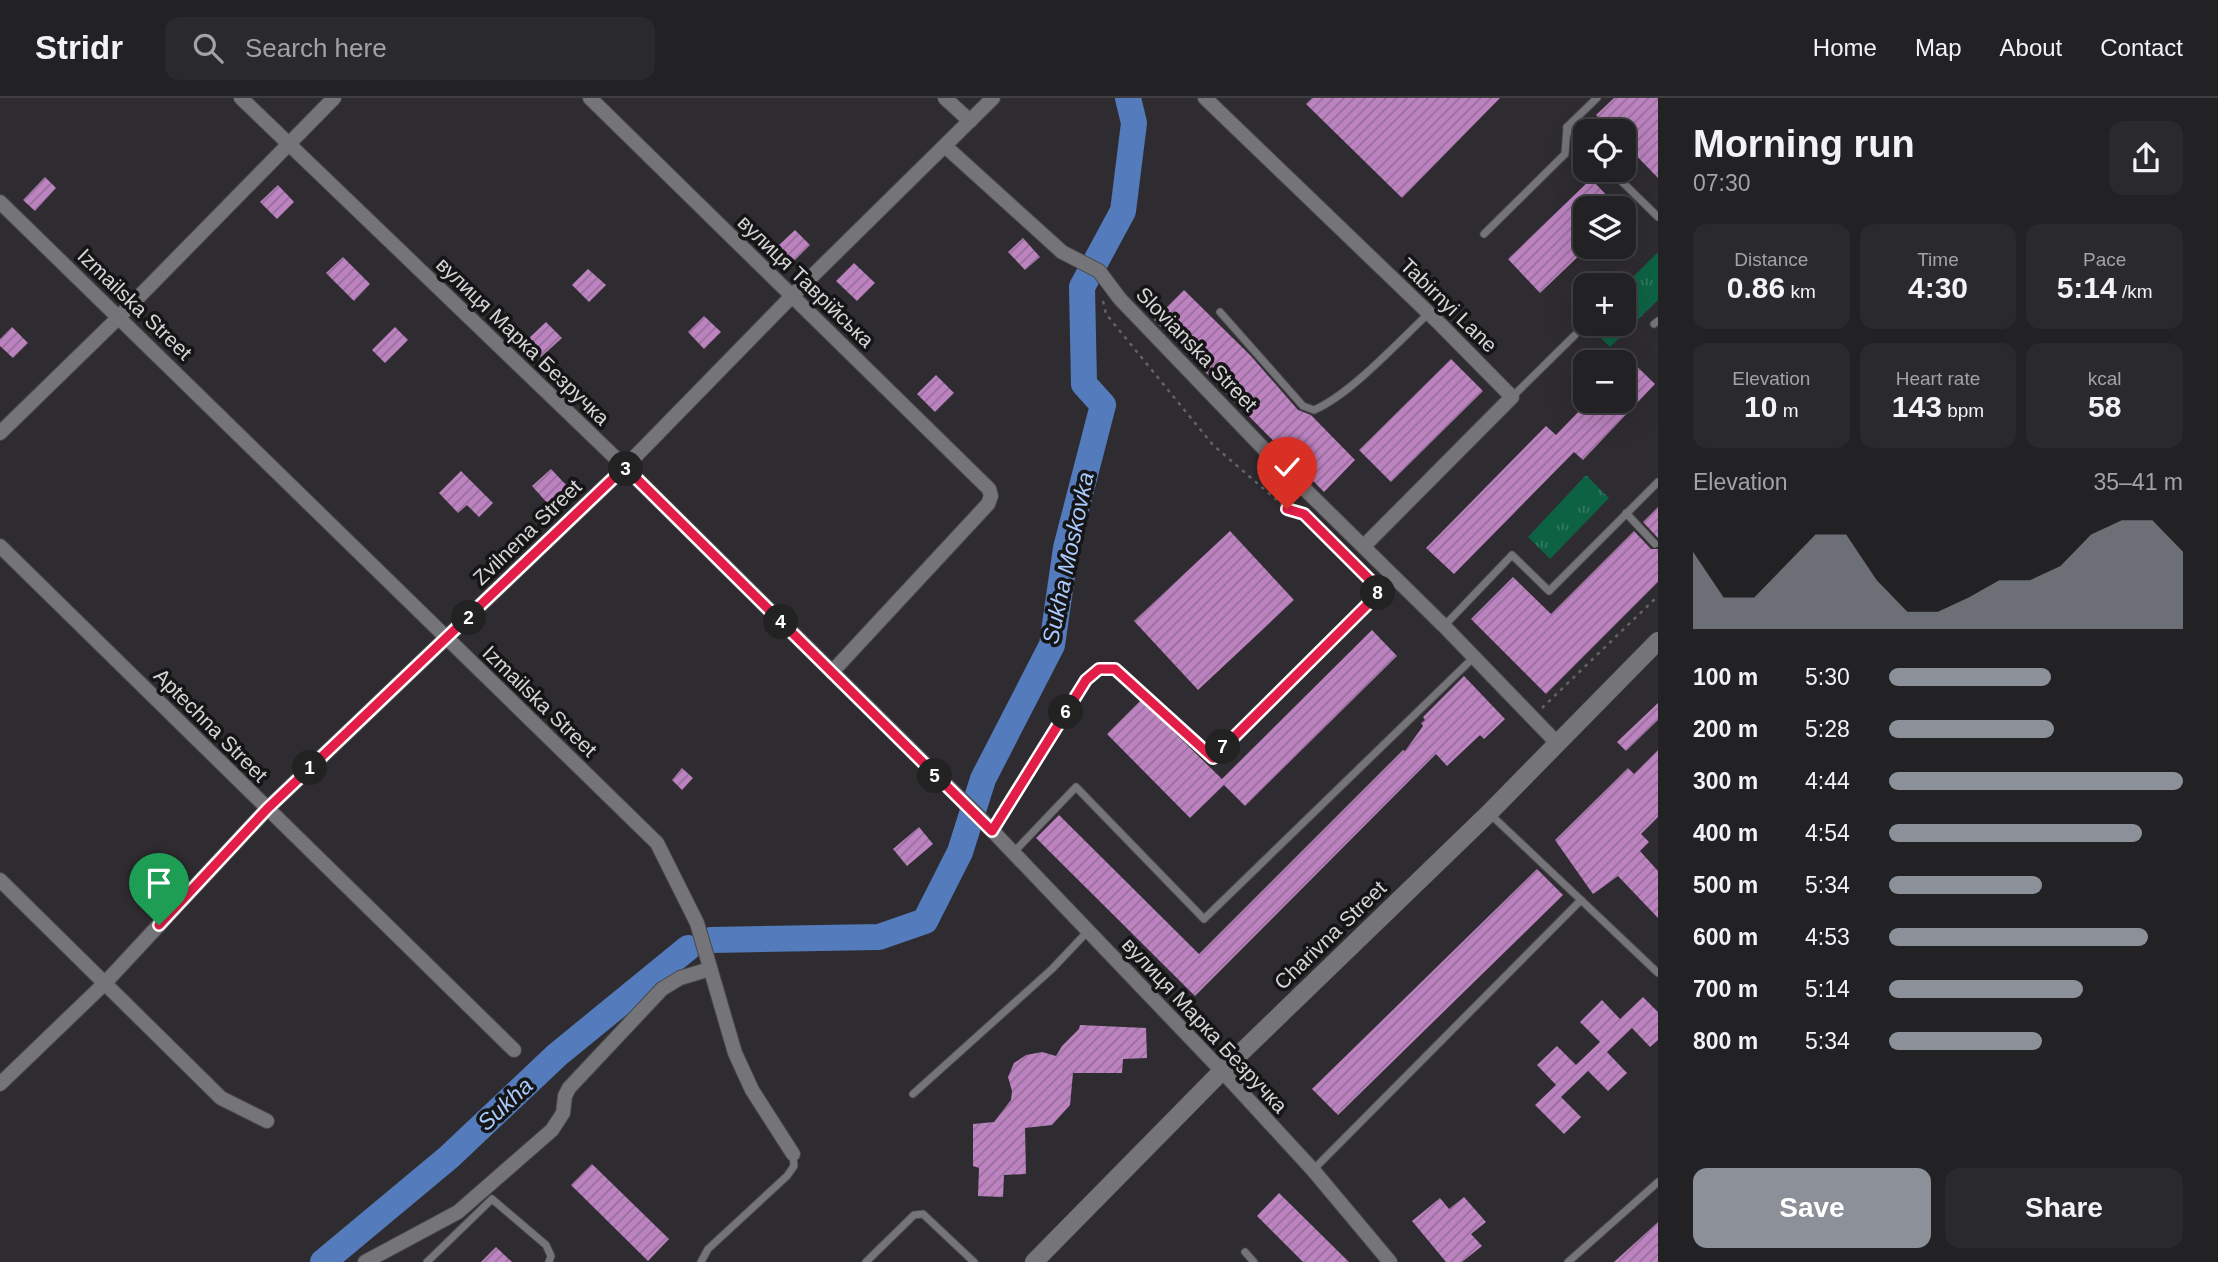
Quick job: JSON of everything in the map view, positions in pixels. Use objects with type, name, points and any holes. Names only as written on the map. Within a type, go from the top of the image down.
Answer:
[{"type":"street","name":"вулиця Марка Безручка","points":[[241,98],[625,467],[988,826],[1222,1071],[1313,1170],[1390,1262]]},
{"type":"street","points":[[0,433],[118,318],[334,98]]},
{"type":"street","name":"вулиця Таврійська","points":[[590,98],[987,487],[991,494],[988,503],[832,672]]},
{"type":"street","points":[[945,98],[970,121]]},
{"type":"street","name":"Zvilnena Street","points":[[0,1084],[105,983],[267,809],[625,467],[791,297],[993,98]]},
{"type":"street","name":"Tabirnyi Lane","points":[[1205,98],[1512,397]]},
{"type":"street","name":"Slovianska Street","points":[[945,145],[1062,252],[1099,271],[1120,299],[1254,439],[1474,656],[1557,743]]},
{"type":"street","name":"Izmailska Street","points":[[0,202],[657,843],[697,923],[735,1053],[752,1090],[793,1154]]},
{"type":"street","points":[[1364,546],[1512,397]]},
{"type":"street","name":"Aptechna Street","points":[[0,546],[514,1050]]},
{"type":"street","name":"Charivna Street","points":[[1034,1262],[1222,1071],[1489,813],[1658,641]]},
{"type":"street","points":[[0,880],[221,1098],[267,1121]]},
{"type":"street","points":[[365,1262],[488,1194],[552,1130],[563,1113],[569,1088],[662,989],[680,978],[710,969]]},
{"type":"lane","points":[[1484,234],[1565,154],[1567,127],[1597,98]]},
{"type":"lane","points":[[1567,127],[1573,133]]},
{"type":"lane","points":[[1623,182],[1658,217]]},
{"type":"lane","points":[[1220,312],[1303,406],[1314,410],[1344,392],[1428,314]]},
{"type":"lane","points":[[1512,397],[1574,336]]},
{"type":"lane","points":[[1444,626],[1512,555],[1549,591],[1658,482]]},
{"type":"lane","points":[[1626,513],[1655,544]]},
{"type":"lane","points":[[988,826],[1086,680],[1099,669],[1115,669],[1213,758],[1395,577]]},
{"type":"lane","points":[[1013,853],[1076,787],[1205,919],[1474,656]]},
{"type":"lane","points":[[1489,813],[1658,973]]},
{"type":"lane","points":[[1313,1170],[1581,900]]},
{"type":"lane","points":[[913,1094],[1052,969],[1088,931]]},
{"type":"lane","points":[[701,1262],[708,1249],[787,1177],[794,1166],[793,1154]]},
{"type":"lane","points":[[1569,1262],[1658,1182]]},
{"type":"lane","points":[[427,1262],[488,1194],[546,1245],[551,1256],[549,1262]]},
{"type":"lane","points":[[866,1262],[914,1215],[923,1214],[974,1262]]},
{"type":"lane","points":[[1245,1252],[1254,1262]]},
{"type":"path","points":[[1103,301],[1106,314],[1213,445],[1287,509],[1304,514],[1381,591]]},
{"type":"path","points":[[1532,717],[1658,596]]},
{"type":"green space","points":[[1658,252],[1658,300],[1636,322],[1636,274]]},
{"type":"green space","points":[[1599,336],[1621,336],[1610,347]]},
{"type":"green space","points":[[1586,475],[1609,498],[1550,559],[1528,537]]},
{"type":"building","points":[[1312,98],[1500,98],[1402,198],[1306,104]]},
{"type":"building","points":[[1614,98],[1658,98],[1658,178],[1636,155],[1636,119],[1600,119],[1596,115]]},
{"type":"building","points":[[45,177],[56,188],[35,211],[23,200]]},
{"type":"building","points":[[1588,182],[1594,182],[1607,196],[1573,196]]},
{"type":"building","points":[[278,185],[294,202],[277,219],[260,202]]},
{"type":"building","points":[[1573,196],[1573,259],[1576,259],[1540,293],[1508,259]]},
{"type":"building","points":[[795,230],[810,245],[793,262],[778,246]]},
{"type":"building","points":[[1023,238],[1040,257],[1025,270],[1008,252]]},
{"type":"building","points":[[343,257],[370,284],[354,301],[326,273]]},
{"type":"building","points":[[854,263],[875,283],[857,301],[836,281]]},
{"type":"building","points":[[588,269],[606,285],[589,302],[572,285]]},
{"type":"building","points":[[1184,290],[1251,356],[1298,410],[1311,415],[1355,460],[1324,492],[1154,320]]},
{"type":"building","points":[[704,316],[721,332],[704,349],[688,332]]},
{"type":"building","points":[[546,322],[562,338],[541,357],[526,341]]},
{"type":"building","points":[[12,327],[28,343],[13,358],[0,346],[0,339]]},
{"type":"building","points":[[395,327],[408,340],[385,363],[372,350]]},
{"type":"building","points":[[1451,359],[1483,391],[1391,482],[1359,450]]},
{"type":"building","points":[[1636,366],[1655,384],[1636,404]]},
{"type":"building","points":[[936,375],[954,393],[935,412],[917,394]]},
{"type":"building","points":[[1577,413],[1628,413],[1583,460],[1574,452],[1454,574],[1426,548],[1546,426],[1556,435]]},
{"type":"building","points":[[551,469],[568,487],[549,505],[532,486]]},
{"type":"building","points":[[461,471],[493,503],[479,517],[467,505],[458,513],[439,493]]},
{"type":"building","points":[[1658,507],[1658,538],[1643,522]]},
{"type":"building","points":[[1230,531],[1294,600],[1198,690],[1134,621]]},
{"type":"building","points":[[1634,531],[1651,549],[1658,549],[1658,582],[1546,694],[1471,619],[1513,577],[1551,614]]},
{"type":"building","points":[[1372,630],[1397,656],[1245,806],[1224,785],[1190,818],[1107,734],[1141,700],[1222,779]]},
{"type":"building","points":[[1464,676],[1505,719],[1484,739],[1480,735],[1447,766],[1436,754],[1195,996],[1036,838],[1059,815],[1199,954],[1403,750],[1405,751],[1423,726],[1423,717]]},
{"type":"building","points":[[1658,703],[1658,720],[1626,751],[1617,742]]},
{"type":"building","points":[[1658,750],[1658,817],[1641,834],[1649,842],[1640,851],[1658,871],[1658,918],[1618,876],[1593,894],[1555,840],[1628,768],[1634,774]]},
{"type":"building","points":[[682,768],[693,778],[682,790],[672,780]]},
{"type":"building","points":[[919,827],[933,844],[907,866],[893,849]]},
{"type":"building","points":[[1537,869],[1563,895],[1338,1115],[1312,1089]]},
{"type":"building","points":[[1643,997],[1658,1012],[1658,1040],[1650,1047],[1632,1028],[1607,1052],[1627,1073],[1608,1091],[1588,1071],[1561,1097],[1581,1117],[1564,1134],[1535,1105],[1556,1085],[1537,1065],[1557,1046],[1576,1065],[1600,1042],[1580,1022],[1602,1000],[1620,1019]]},
{"type":"building","points":[[1080,1025],[1146,1028],[1147,1058],[1123,1059],[1122,1073],[1073,1073],[1070,1105],[1052,1125],[1025,1128],[1026,1174],[1004,1175],[1003,1197],[978,1196],[979,1168],[973,1166],[973,1124],[994,1122],[1011,1100],[1012,1091],[1008,1077],[1014,1063],[1026,1055],[1042,1052],[1056,1056]]},
{"type":"building","points":[[592,1164],[669,1239],[648,1261],[571,1185]]},
{"type":"building","points":[[1279,1193],[1349,1262],[1303,1262],[1257,1216]]},
{"type":"building","points":[[1464,1197],[1486,1222],[1471,1234],[1482,1246],[1462,1262],[1446,1262],[1412,1221],[1440,1198],[1449,1209]]},
{"type":"building","points":[[1658,1222],[1658,1262],[1614,1262]]},
{"type":"building","points":[[496,1247],[512,1262],[481,1262]]},
{"type":"waterway","name":"Sukha Moskovka","points":[[711,940],[879,937],[925,921],[960,852],[983,779],[1052,645],[1066,548],[1103,405],[1084,384],[1082,287],[1123,211],[1134,123],[1128,98]]},
{"type":"waterway","name":"Sukha","points":[[323,1262],[449,1157],[557,1055],[688,948]]},
{"type":"route","points":[[159,925],[267,809],[625,467],[992,831],[1086,680],[1099,669],[1115,669],[1213,758],[1381,591],[1304,514],[1287,509]]}]
